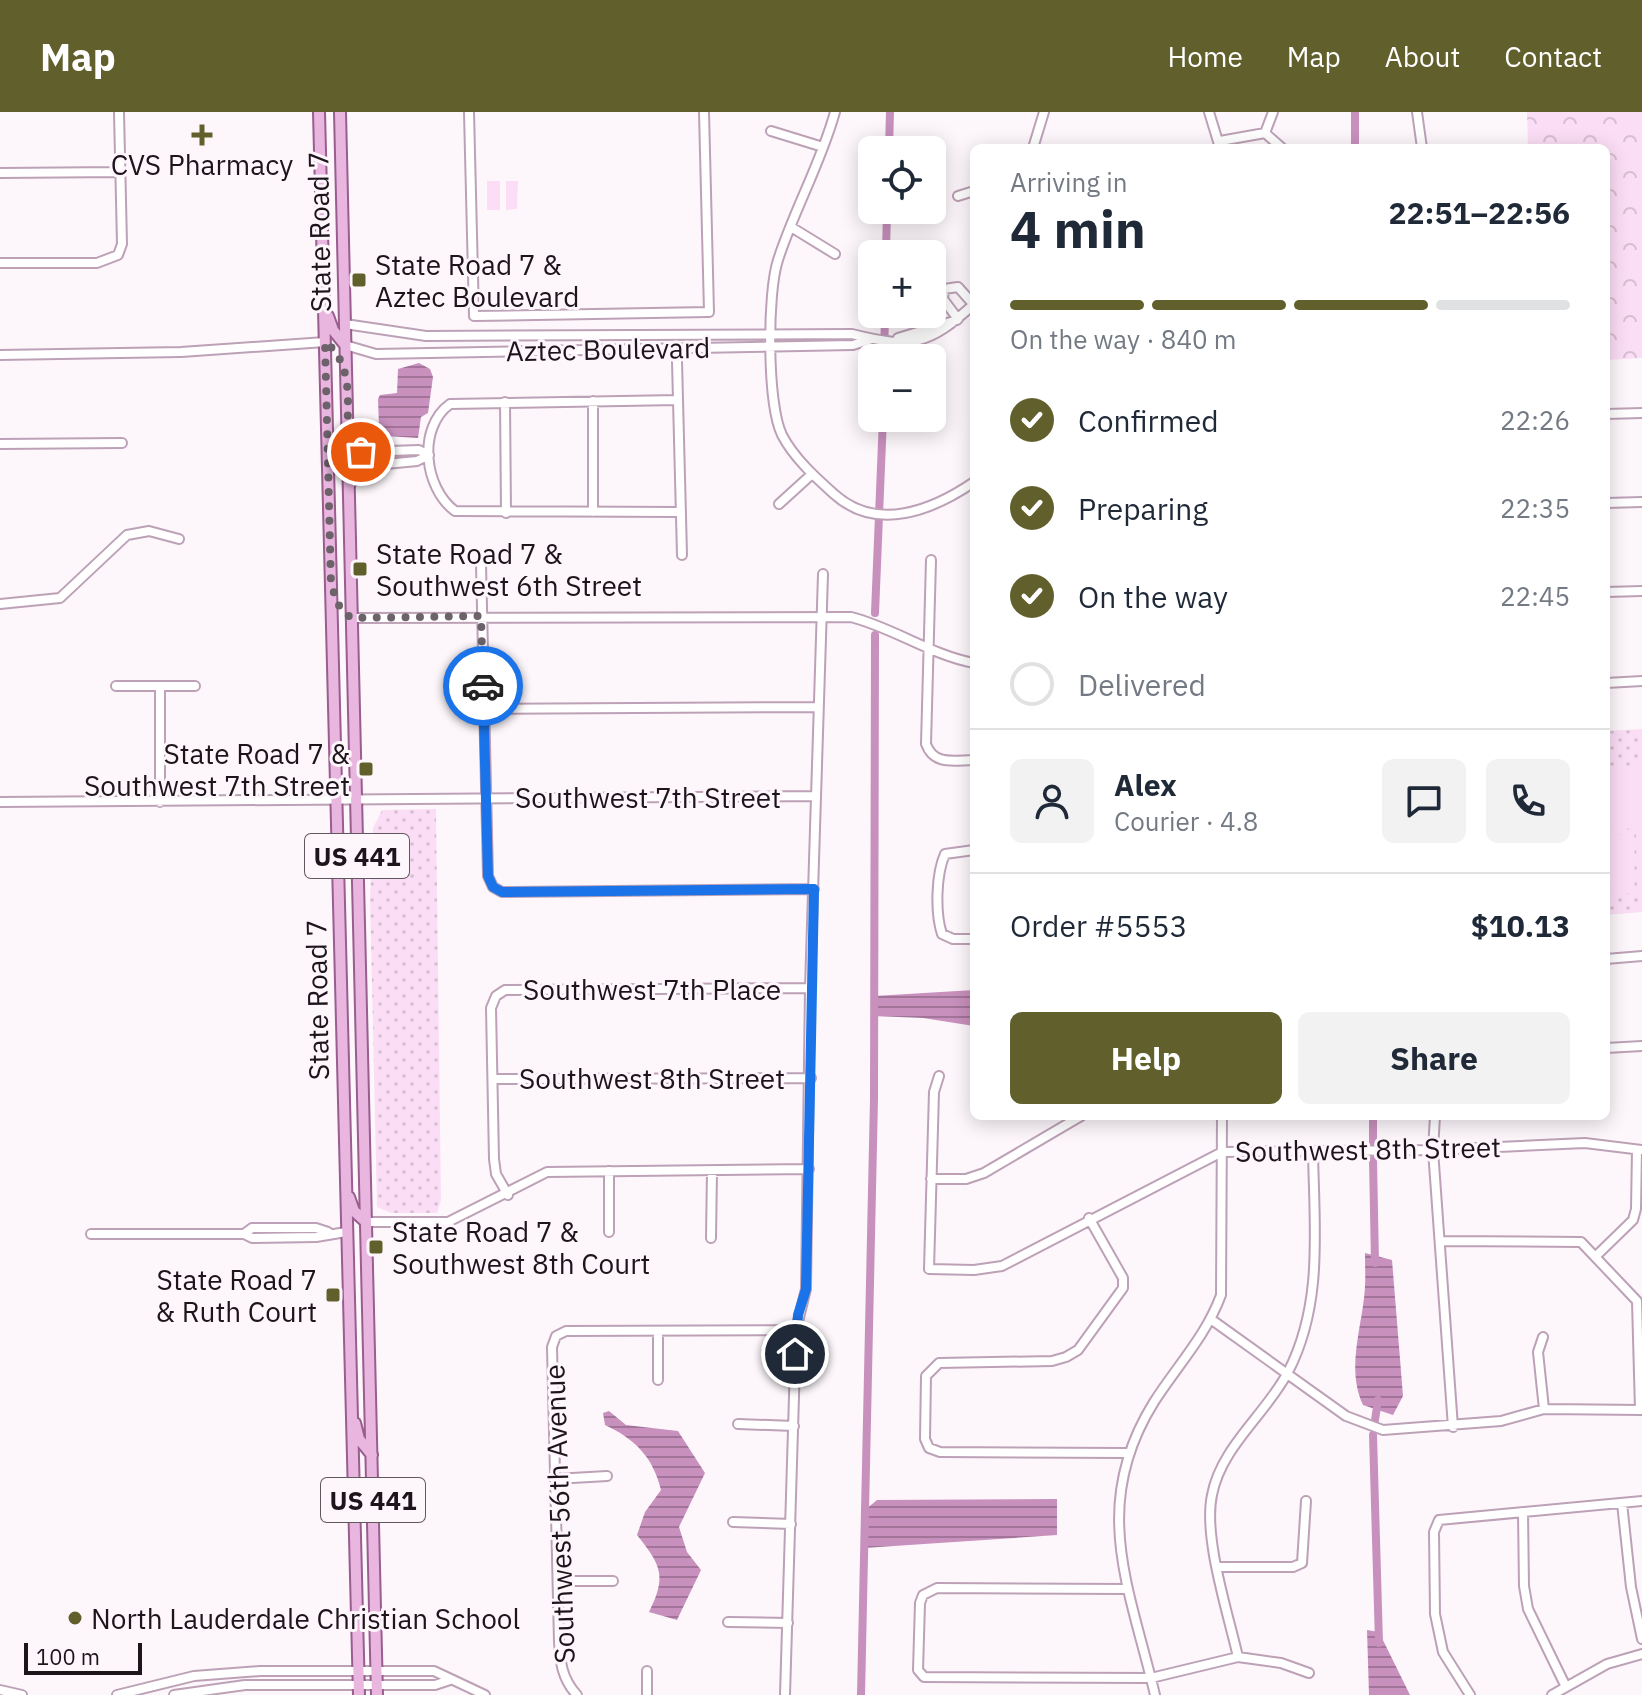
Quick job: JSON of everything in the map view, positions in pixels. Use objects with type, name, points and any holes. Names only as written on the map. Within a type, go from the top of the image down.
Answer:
[{"type":"main road","name":"State Road 7","points":[[319,112],[359,1690]]},
{"type":"main road","name":"State Road 7","points":[[340,112],[377,1690]]},
{"type":"main road","points":[[324,303],[333,330],[345,345]]},
{"type":"main road","points":[[325,342],[333,348],[346,375]]},
{"type":"main road","points":[[331,585],[340,608],[351,618]]},
{"type":"main road","points":[[345,1184],[354,1211],[366,1222]]},
{"type":"main road","points":[[346,1232],[360,1244],[366,1258]]},
{"type":"main road","points":[[350,1402],[359,1439],[372,1455]]},
{"type":"street","points":[[0,263],[97,263],[118,255],[122,244],[119,112]]},
{"type":"street","points":[[469,112],[474,316],[709,312],[704,112]]},
{"type":"street","points":[[835,112],[774,272],[772,346],[777,422],[783,436],[812,474],[840,500],[866,512],[887,514],[926,510],[970,484]]},
{"type":"street","points":[[1034,144],[1044,112]]},
{"type":"street","points":[[1209,112],[1220,144]]},
{"type":"street","points":[[1265,133],[1273,112]]},
{"type":"street","points":[[1417,112],[1421,144]]},
{"type":"street","points":[[771,131],[823,147]]},
{"type":"street","points":[[1224,144],[1265,133]]},
{"type":"street","points":[[1265,133],[1277,144]]},
{"type":"street","points":[[0,173],[120,172]]},
{"type":"street","points":[[958,196],[970,192]]},
{"type":"street","points":[[791,227],[835,254]]},
{"type":"street","points":[[958,319],[943,299],[944,289],[958,287],[970,300]]},
{"type":"street","name":"Aztec Boulevard","points":[[345,324],[426,336],[852,334],[872,339],[926,340],[948,330],[970,308]]},
{"type":"street","points":[[709,335],[710,347]]},
{"type":"street","name":"Aztec Boulevard","points":[[345,345],[376,354],[853,345],[872,339]]},
{"type":"street","points":[[0,355],[181,352],[325,342]]},
{"type":"street","points":[[677,361],[682,555]]},
{"type":"street","points":[[678,400],[450,404],[435,420],[429,470],[445,504],[455,511],[681,512]]},
{"type":"street","points":[[593,401],[593,512]]},
{"type":"street","points":[[505,402],[506,513]]},
{"type":"street","points":[[1610,414],[1642,413]]},
{"type":"street","points":[[347,441],[361,452],[419,450],[429,455]]},
{"type":"street","points":[[0,444],[122,443]]},
{"type":"street","points":[[348,487],[365,466],[376,462],[417,461],[429,455]]},
{"type":"street","points":[[779,504],[812,474]]},
{"type":"street","points":[[1610,503],[1642,502]]},
{"type":"street","points":[[0,604],[60,598],[127,535],[149,531],[179,539]]},
{"type":"street","points":[[931,560],[926,744],[930,755],[938,760],[970,760]]},
{"type":"street","points":[[481,563],[488,876],[493,887],[502,892],[814,889]]},
{"type":"street","points":[[785,1695],[796,1330],[806,1289],[810,988],[823,574]]},
{"type":"street","points":[[1610,592],[1642,591]]},
{"type":"street","points":[[351,618],[851,617],[970,662]]},
{"type":"street","points":[[1610,683],[1642,681]]},
{"type":"street","points":[[116,686],[195,686]]},
{"type":"street","points":[[160,686],[160,802]]},
{"type":"street","points":[[484,709],[818,707]]},
{"type":"street","name":"Southwest 7th Street","points":[[0,802],[356,802],[816,796]]},
{"type":"street","points":[[970,851],[945,854],[940,864],[939,924],[942,934],[953,939],[970,939]]},
{"type":"street","points":[[1610,959],[1642,956]]},
{"type":"street","name":"Southwest 7th Place","points":[[493,1079],[491,1008],[496,996],[505,990],[810,988]]},
{"type":"street","points":[[1610,1048],[1642,1046]]},
{"type":"street","points":[[939,1076],[934,1092],[931,1179],[966,1179],[984,1173],[1074,1120]]},
{"type":"street","name":"Southwest 8th Street","points":[[493,1079],[811,1078]]},
{"type":"street","points":[[493,1079],[496,1174],[508,1195]]},
{"type":"street","points":[[1155,1695],[1128,1589],[1116,1526],[1127,1453],[1153,1403],[1212,1320],[1224,1277],[1222,1120]]},
{"type":"street","points":[[1435,1120],[1433,1150],[1453,1427]]},
{"type":"street","name":"Southwest 8th Street","points":[[931,1179],[929,1269],[974,1270],[1002,1266],[1089,1218],[1222,1152],[1433,1150],[1585,1143],[1639,1150]]},
{"type":"street","points":[[1596,1256],[1633,1220],[1639,1150]]},
{"type":"street","points":[[1238,1657],[1210,1535],[1212,1495],[1224,1462],[1288,1373],[1312,1302],[1313,1151]]},
{"type":"street","points":[[366,1222],[448,1222],[508,1195],[547,1172],[809,1169]]},
{"type":"street","points":[[609,1171],[609,1232]]},
{"type":"street","points":[[711,1238],[712,1171]]},
{"type":"street","points":[[1089,1218],[1123,1278],[1123,1288],[1078,1350],[1052,1361],[939,1363],[926,1376],[925,1439],[929,1448],[940,1452],[1127,1453]]},
{"type":"street","points":[[91,1234],[244,1234],[252,1228],[316,1228],[346,1232]]},
{"type":"street","points":[[1212,1320],[1346,1416],[1383,1430],[1501,1421],[1544,1409],[1641,1410],[1637,1301],[1581,1242],[1441,1241]]},
{"type":"street","points":[[658,1380],[658,1331],[796,1330]]},
{"type":"street","name":"Southwest 56th Avenue","points":[[575,1693],[561,1666],[552,1347],[556,1336],[566,1331],[658,1331]]},
{"type":"street","points":[[1543,1337],[1538,1352],[1544,1409]]},
{"type":"street","points":[[738,1424],[794,1426]]},
{"type":"street","points":[[555,1479],[607,1476]]},
{"type":"street","points":[[1219,1567],[1293,1567],[1302,1563],[1306,1501]]},
{"type":"street","points":[[1470,1695],[1443,1652],[1435,1614],[1434,1532],[1439,1520],[1642,1501]]},
{"type":"street","points":[[1622,1503],[1631,1587],[1642,1639]]},
{"type":"street","points":[[1523,1512],[1528,1609],[1566,1687]]},
{"type":"street","points":[[733,1522],[791,1524]]},
{"type":"street","points":[[558,1581],[613,1581]]},
{"type":"street","points":[[1128,1589],[937,1588],[923,1595],[918,1670],[924,1677],[1151,1678],[1238,1657],[1281,1663],[1309,1673]]},
{"type":"street","points":[[728,1622],[788,1623]]},
{"type":"street","points":[[1552,1695],[1607,1664],[1642,1654]]},
{"type":"street","points":[[117,1695],[213,1673],[434,1671],[485,1695]]},
{"type":"street","points":[[647,1671],[647,1695]]},
{"type":"street","points":[[174,1695],[245,1685],[377,1690],[435,1685],[450,1680]]},
{"type":"street","points":[[0,1690],[22,1695]]},
{"type":"green space","points":[[1527,112],[1642,112],[1642,358],[1610,360],[1610,144],[1528,144]]},
{"type":"green space","points":[[487,181],[500,181],[500,210],[487,210]]},
{"type":"green space","points":[[506,181],[518,181],[517,209],[506,210]]},
{"type":"green space","points":[[1642,729],[1642,912],[1610,915],[1610,731]]},
{"type":"green space","points":[[1642,767],[1642,828],[1610,830],[1610,769]]},
{"type":"green space","points":[[436,809],[441,1200],[437,1213],[391,1213],[377,1207],[370,897],[373,828],[382,810]]},
{"type":"green space","points":[[1642,833],[1642,893],[1637,893],[1636,834]]},
{"type":"green space","points":[[1630,834],[1632,893],[1610,894],[1610,835]]},
{"type":"shaded area","points":[[419,363],[430,369],[433,377],[428,413],[421,417],[418,438],[386,436],[379,428],[378,399],[380,395],[397,393],[398,369]]},
{"type":"shaded area","points":[[970,990],[970,1025],[923,1018],[874,1016],[874,996]]},
{"type":"shaded area","points":[[1365,1253],[1392,1260],[1403,1396],[1393,1415],[1363,1405],[1358,1392],[1355,1365],[1365,1292]]},
{"type":"shaded area","points":[[609,1411],[626,1425],[678,1431],[705,1473],[679,1527],[687,1552],[701,1570],[677,1620],[649,1612],[658,1589],[659,1571],[637,1535],[645,1512],[661,1490],[658,1478],[648,1459],[634,1443],[605,1425],[603,1413]]},
{"type":"shaded area","points":[[1057,1499],[1057,1535],[864,1548],[865,1510],[877,1500]]},
{"type":"shaded area","points":[[1367,1630],[1379,1632],[1410,1695],[1369,1695]]},
{"type":"waterway","points":[[889,136],[890,112]]},
{"type":"waterway","points":[[1355,112],[1355,144]]},
{"type":"waterway","points":[[886,240],[887,224]]},
{"type":"waterway","points":[[884,344],[885,328]]},
{"type":"waterway","points":[[875,613],[882,432]]},
{"type":"waterway","points":[[861,1695],[874,1099],[875,635]]},
{"type":"waterway","points":[[1373,1120],[1373,1143]]},
{"type":"waterway","points":[[1373,1160],[1375,1263]]},
{"type":"waterway","points":[[1375,1420],[1378,1400]]},
{"type":"waterway","points":[[1373,1435],[1379,1643]]},
{"type":"way so far","points":[[361,452],[347,441],[346,375],[339,357],[325,342],[331,585],[340,608],[351,618],[481,616],[483,686]]},
{"type":"place","name":"CVS Pharmacy","points":[[202,135]]},
{"type":"place","name":"State Road 7 & Aztec Boulevard","points":[[359,280]]},
{"type":"place","name":"State Road 7 & Southwest 6th Street","points":[[360,569]]},
{"type":"place","name":"State Road 7 & Southwest 7th Street","points":[[366,769]]},
{"type":"place","name":"State Road 7 & Southwest 8th Court","points":[[376,1247]]},
{"type":"place","name":"State Road 7 & Ruth Court","points":[[333,1295]]},
{"type":"place","name":"North Lauderdale Christian School","points":[[75,1618]]},
{"type":"route","points":[[483,686],[488,876],[493,887],[502,892],[814,889],[806,1289],[798,1315],[795,1354]]}]
